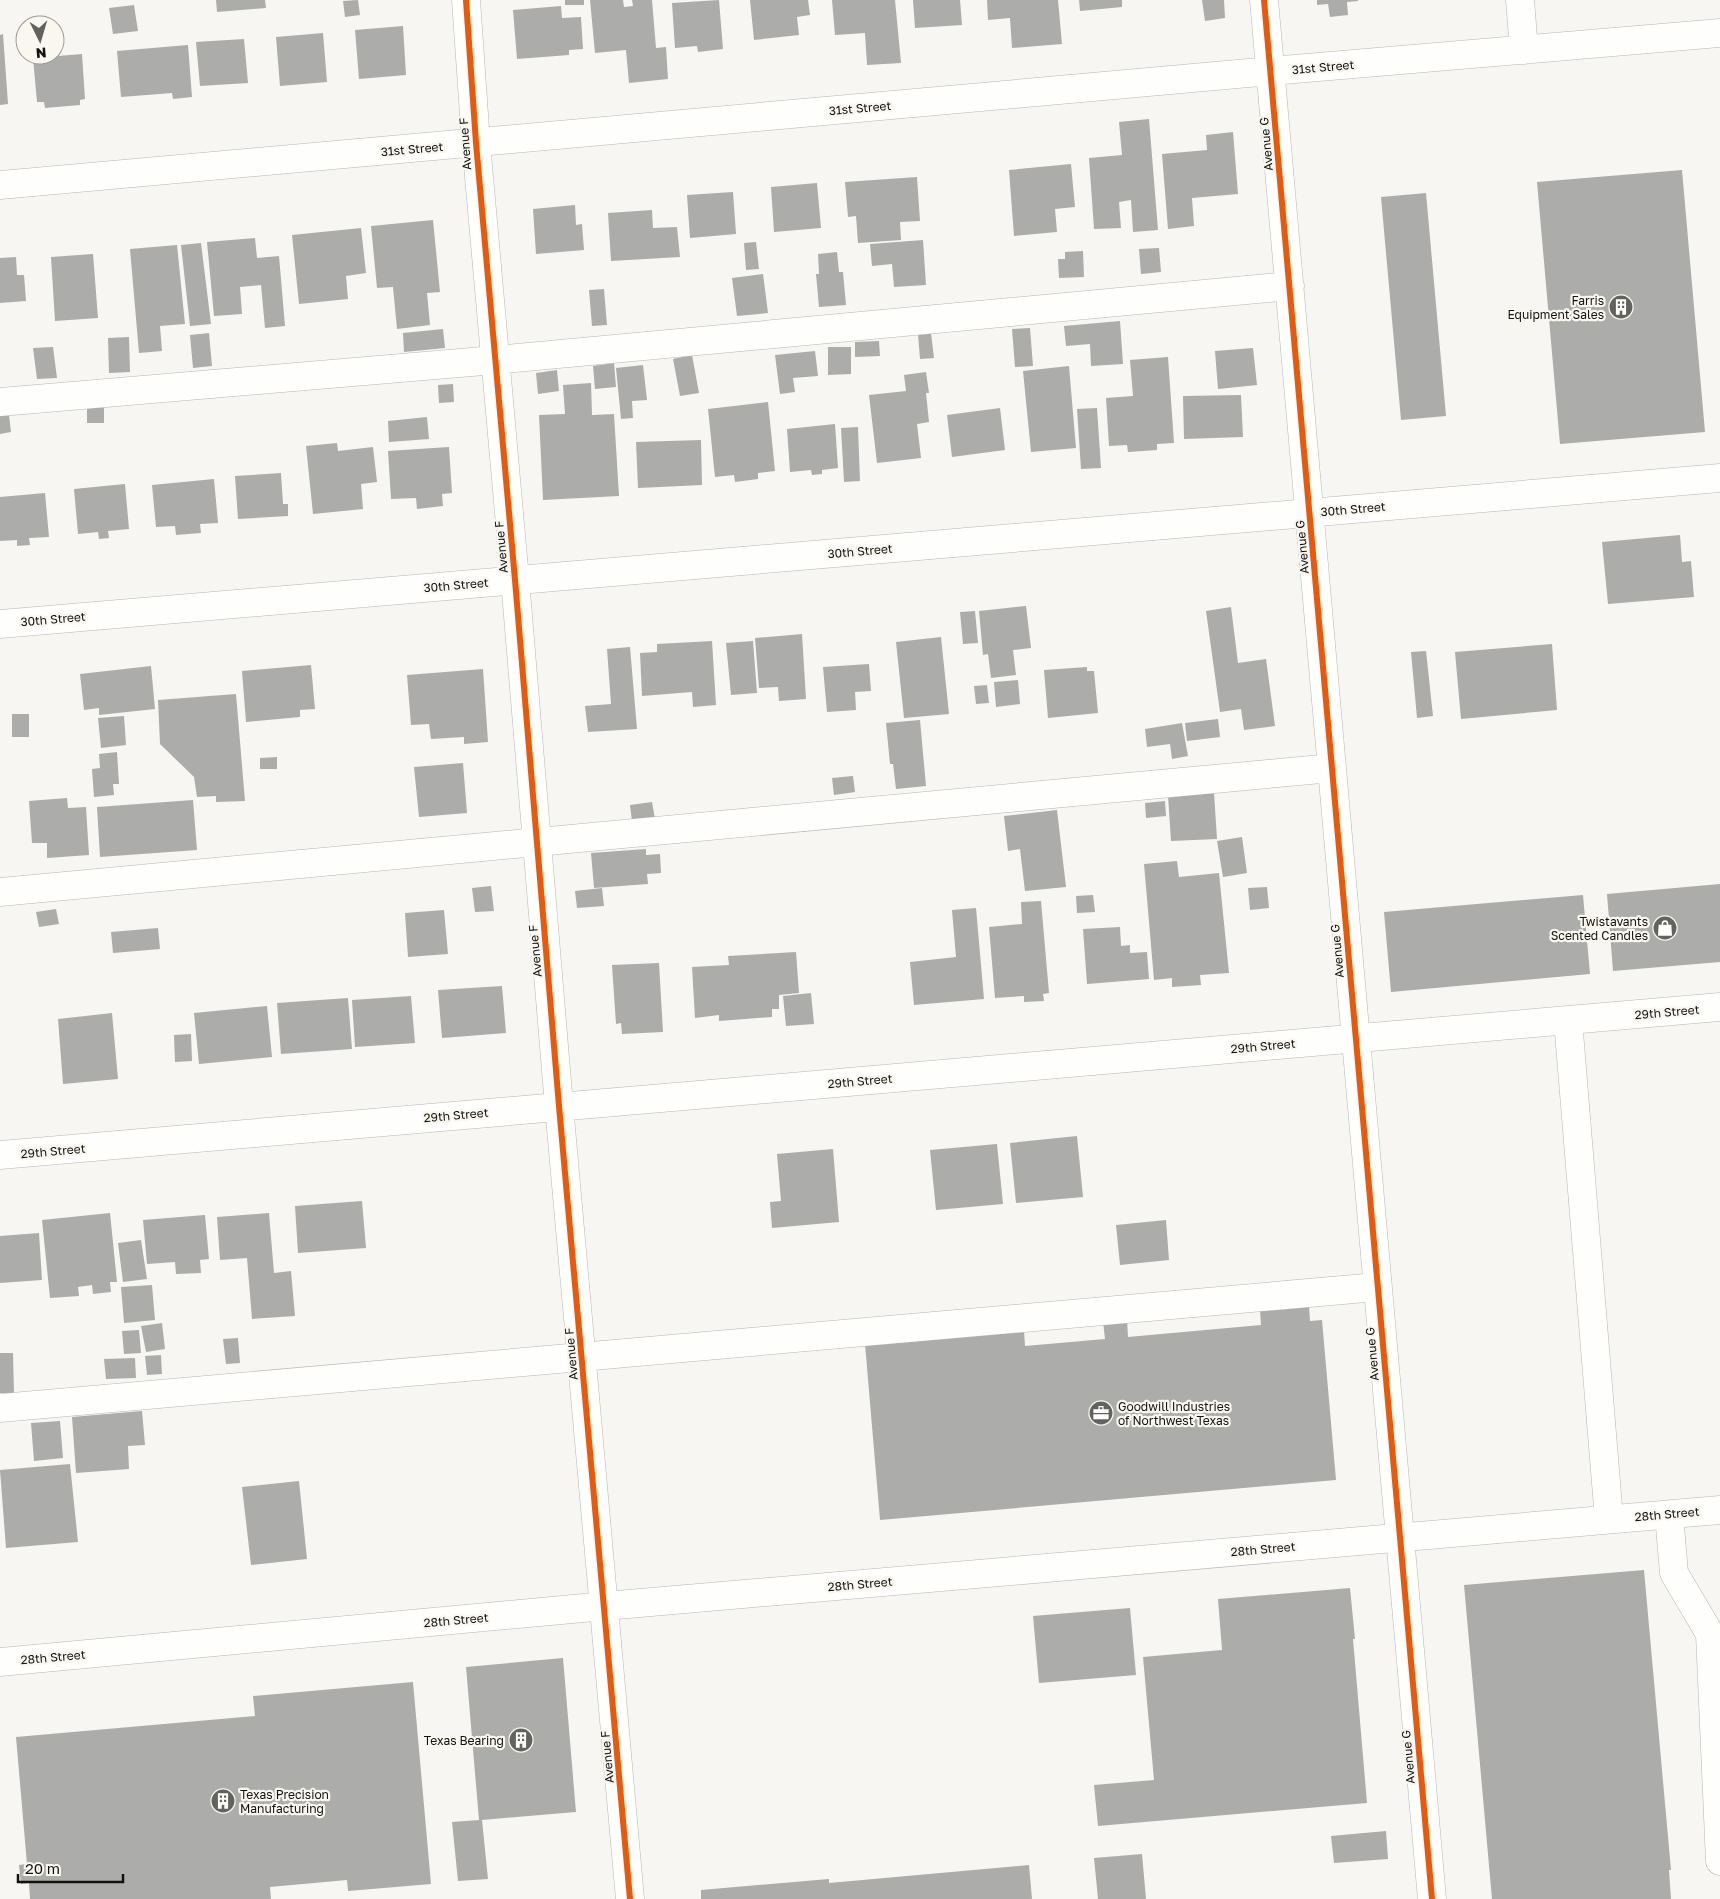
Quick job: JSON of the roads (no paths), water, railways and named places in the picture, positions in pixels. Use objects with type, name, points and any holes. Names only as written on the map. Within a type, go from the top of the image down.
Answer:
[{"type":"street","name":"Avenue F","points":[[466,0],[476,143],[559,1106],[583,1356],[630,1899]]},
{"type":"street","name":"Avenue G","points":[[1264,0],[1432,1899]]},
{"type":"street","points":[[1520,0],[1524,50]]},
{"type":"street","name":"31st Street","points":[[0,185],[1270,71],[1720,33]]},
{"type":"street","points":[[0,402],[495,360],[1290,286]]},
{"type":"street","name":"30th Street","points":[[0,624],[1720,478]]},
{"type":"street","points":[[0,892],[1332,768]]},
{"type":"street","name":"29th Street","points":[[0,1155],[1720,1007]]},
{"type":"street","points":[[1568,1020],[1609,1519]]},
{"type":"street","points":[[0,1408],[1377,1287]]},
{"type":"street","name":"28th Street","points":[[0,1662],[605,1606],[1720,1510]]},
{"type":"street","points":[[1669,1515],[1674,1573],[1710,1634],[1720,1861]]},
{"type":"place","name":"Farris Equipment Sales","points":[[1621,307]]},
{"type":"place","name":"Twistavants Scented Candles","points":[[1665,928]]},
{"type":"place","name":"Goodwill Industries of Northwest Texas","points":[[1101,1413]]},
{"type":"place","name":"Texas Bearing","points":[[521,1740]]},
{"type":"place","name":"Texas Precision Manufacturing","points":[[223,1801]]}]
